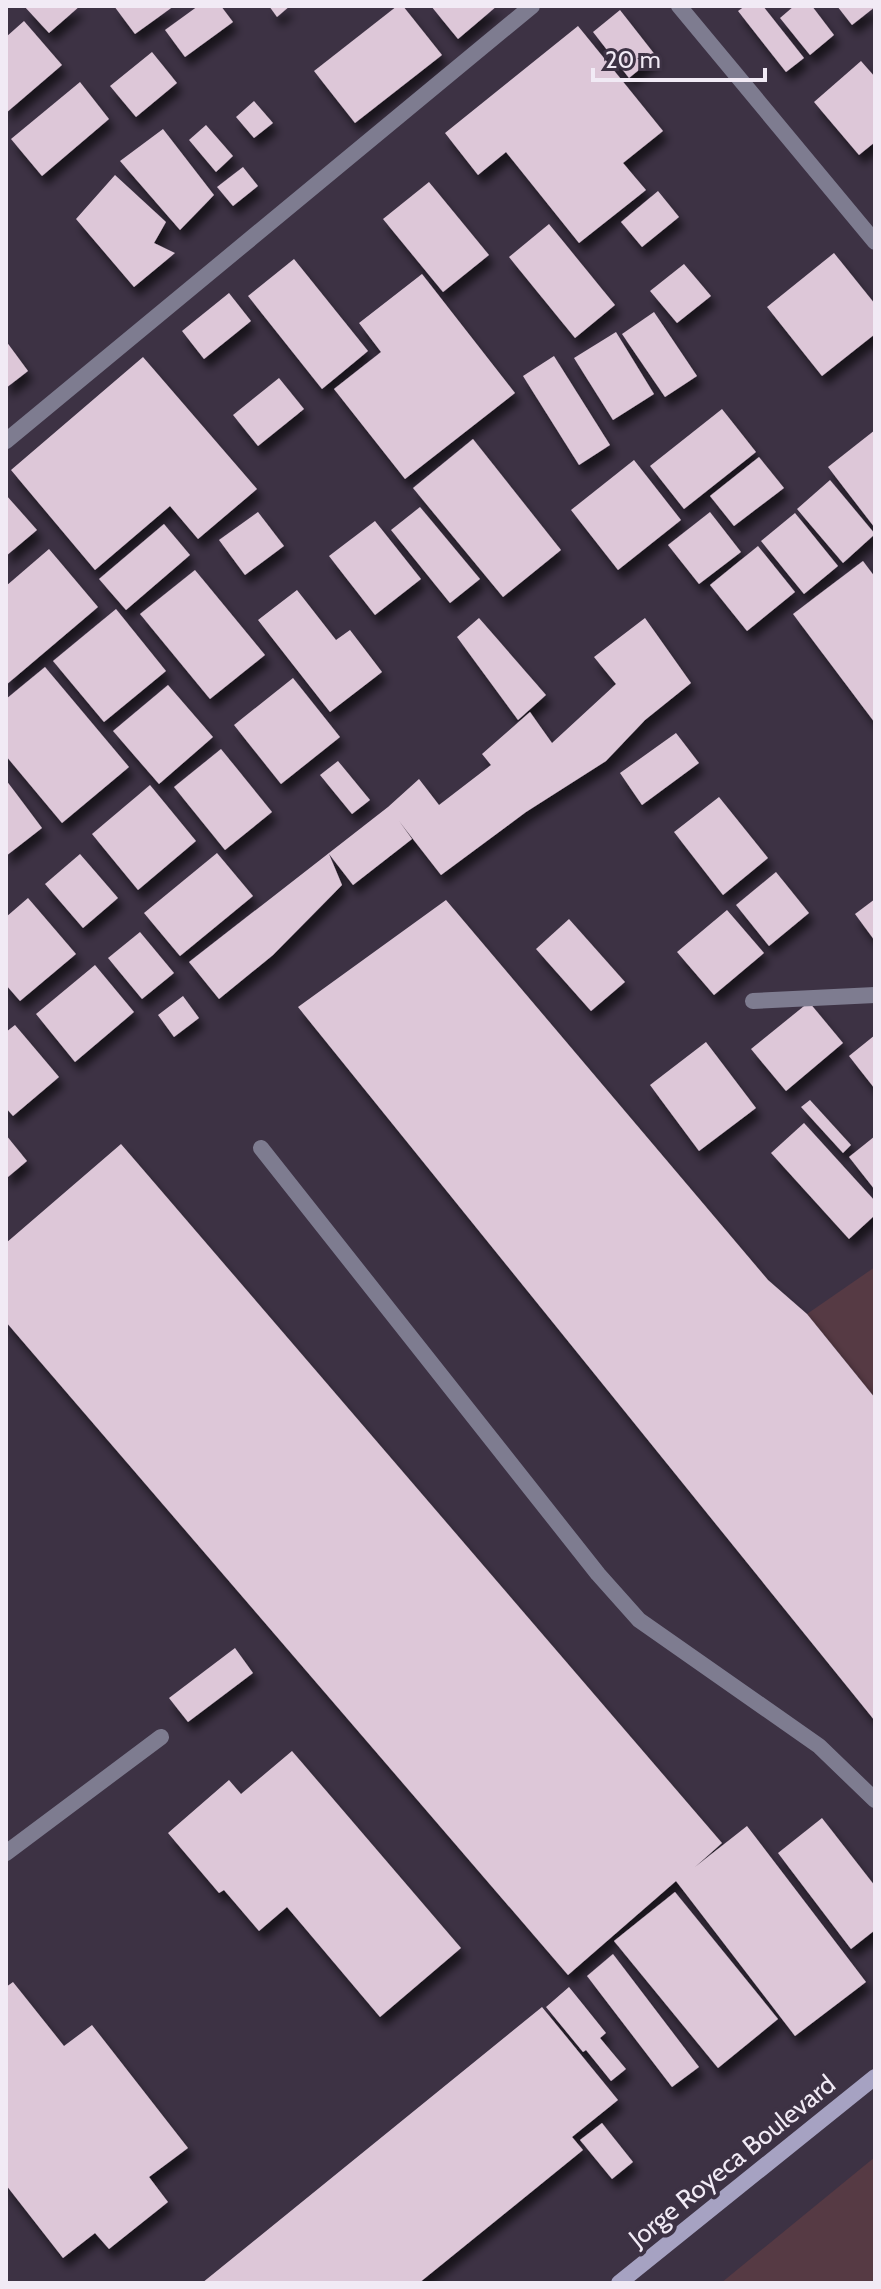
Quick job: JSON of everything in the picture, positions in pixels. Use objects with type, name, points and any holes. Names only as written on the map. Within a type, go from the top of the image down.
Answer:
[{"type":"street","points":[[6,441],[532,6]]},
{"type":"street","points":[[679,6],[875,242]]},
{"type":"street","points":[[753,1001],[875,995]]},
{"type":"street","points":[[261,1148],[598,1574],[639,1620],[819,1746],[875,1800]]},
{"type":"street","points":[[6,1853],[161,1737]]},
{"type":"street","name":"Jorge Royeca Boulevard","points":[[619,2283],[875,2077]]},
{"type":"shaded area","points":[[875,1267],[875,1398],[807,1314]]},
{"type":"shaded area","points":[[875,2157],[875,2283],[721,2283]]},
{"type":"building","points":[[24,6],[80,6],[49,33]]},
{"type":"building","points":[[114,6],[174,6],[135,34]]},
{"type":"building","points":[[198,6],[221,6],[233,22],[185,57],[165,30]]},
{"type":"building","points":[[269,6],[290,6],[277,17]]},
{"type":"building","points":[[397,6],[403,6],[442,55],[355,123],[314,71]]},
{"type":"building","points":[[431,6],[497,6],[458,39]]},
{"type":"building","points":[[745,6],[763,6],[804,58],[786,72],[738,11]]},
{"type":"building","points":[[794,6],[812,6],[834,35],[810,55],[780,18]]},
{"type":"building","points":[[837,6],[875,6],[875,7],[852,25]]},
{"type":"building","points":[[620,10],[656,56],[629,78],[593,32]]},
{"type":"building","points":[[24,21],[62,65],[6,113],[6,37]]},
{"type":"building","points":[[578,26],[663,131],[623,163],[646,190],[579,243],[506,152],[478,175],[445,133]]},
{"type":"building","points":[[152,52],[177,83],[136,117],[110,86]]},
{"type":"building","points":[[861,61],[875,77],[875,142],[859,155],[814,102]]},
{"type":"building","points":[[80,82],[109,119],[42,176],[11,139]]},
{"type":"building","points":[[254,101],[273,123],[254,138],[236,117]]},
{"type":"building","points":[[206,125],[233,156],[216,172],[189,140]]},
{"type":"building","points":[[163,129],[214,195],[180,230],[120,161]]},
{"type":"building","points":[[243,167],[258,186],[233,206],[217,187]]},
{"type":"building","points":[[115,175],[166,222],[154,243],[175,253],[134,287],[76,219]]},
{"type":"building","points":[[429,182],[489,255],[443,292],[383,219]]},
{"type":"building","points":[[658,191],[679,217],[642,247],[621,222]]},
{"type":"building","points":[[549,224],[615,305],[575,338],[509,257]]},
{"type":"building","points":[[834,253],[875,304],[875,334],[822,376],[767,307]]},
{"type":"building","points":[[294,259],[368,351],[322,389],[248,296]]},
{"type":"building","points":[[684,264],[711,296],[677,323],[650,291]]},
{"type":"building","points":[[422,274],[515,393],[405,479],[334,389],[381,352],[359,323]]},
{"type":"building","points":[[229,293],[251,321],[204,359],[182,331]]},
{"type":"building","points":[[654,312],[697,376],[665,397],[622,334]]},
{"type":"building","points":[[616,332],[654,394],[613,420],[574,358]]},
{"type":"building","points":[[6,341],[28,371],[6,388]]},
{"type":"building","points":[[554,356],[610,445],[579,465],[523,376]]},
{"type":"building","points":[[143,357],[257,489],[198,539],[170,506],[95,570],[11,470]]},
{"type":"building","points":[[279,378],[304,409],[258,446],[233,415]]},
{"type":"building","points":[[722,409],[756,452],[684,509],[650,466]]},
{"type":"building","points":[[875,430],[875,528],[828,467]]},
{"type":"building","points":[[473,439],[561,550],[503,597],[413,488]]},
{"type":"building","points":[[759,457],[784,488],[734,526],[710,496]]},
{"type":"building","points":[[634,460],[681,520],[618,570],[571,510]]},
{"type":"building","points":[[830,480],[875,534],[843,563],[797,509]]},
{"type":"building","points":[[6,495],[37,530],[6,556]]},
{"type":"building","points":[[420,507],[480,579],[450,603],[391,530]]},
{"type":"building","points":[[258,512],[284,546],[245,575],[219,540]]},
{"type":"building","points":[[710,512],[741,552],[699,584],[668,545]]},
{"type":"building","points":[[795,513],[838,566],[804,594],[761,541]]},
{"type":"building","points":[[375,521],[421,579],[375,615],[329,556]]},
{"type":"building","points":[[164,524],[190,555],[126,610],[99,579]]},
{"type":"building","points":[[758,546],[795,592],[747,631],[710,585]]},
{"type":"building","points":[[49,549],[98,607],[6,685],[6,586]]},
{"type":"building","points":[[863,561],[875,577],[875,723],[793,614]]},
{"type":"building","points":[[195,570],[265,655],[210,699],[140,614]]},
{"type":"building","points":[[297,590],[336,640],[350,630],[382,672],[330,712],[258,620]]},
{"type":"building","points":[[116,609],[166,671],[104,722],[53,661]]},
{"type":"building","points":[[479,618],[546,695],[518,720],[457,637]]},
{"type":"building","points":[[645,618],[691,683],[645,720],[606,761],[526,812],[441,875],[399,821],[412,839],[353,885],[329,854],[342,885],[273,955],[219,999],[189,962],[388,807],[419,779],[439,805],[491,765],[482,754],[530,712],[552,743],[616,684],[594,657]]},
{"type":"building","points":[[45,667],[129,767],[62,823],[6,756],[6,699]]},
{"type":"building","points":[[293,678],[340,737],[281,784],[234,725]]},
{"type":"building","points":[[168,685],[213,737],[159,784],[113,731]]},
{"type":"building","points":[[676,733],[699,763],[642,805],[620,773]]},
{"type":"building","points":[[221,749],[272,812],[225,850],[174,787]]},
{"type":"building","points":[[338,761],[370,800],[352,814],[320,775]]},
{"type":"building","points":[[6,780],[42,828],[6,856]]},
{"type":"building","points":[[150,785],[196,841],[138,890],[92,834]]},
{"type":"building","points":[[719,797],[768,858],[723,895],[674,832]]},
{"type":"building","points":[[217,853],[253,896],[180,956],[144,913]]},
{"type":"building","points":[[80,854],[118,898],[83,928],[45,884]]},
{"type":"building","points":[[776,872],[809,913],[769,946],[736,905]]},
{"type":"building","points":[[28,898],[76,954],[20,1001],[6,985],[6,917]]},
{"type":"building","points":[[875,899],[875,941],[855,914]]},
{"type":"building","points":[[446,900],[768,1280],[807,1314],[875,1398],[875,1721],[298,1007]]},
{"type":"building","points":[[727,910],[764,953],[714,995],[677,952]]},
{"type":"building","points":[[569,919],[625,982],[591,1011],[536,949]]},
{"type":"building","points":[[140,932],[174,973],[142,999],[108,958]]},
{"type":"building","points":[[95,965],[134,1012],[75,1062],[36,1014]]},
{"type":"building","points":[[183,996],[199,1018],[174,1037],[158,1015]]},
{"type":"building","points":[[809,1002],[843,1043],[786,1091],[751,1049]]},
{"type":"building","points":[[15,1025],[59,1077],[13,1116],[6,1108],[6,1032]]},
{"type":"building","points":[[875,1035],[875,1089],[849,1056]]},
{"type":"building","points":[[706,1042],[756,1108],[699,1151],[650,1085]]},
{"type":"building","points":[[810,1100],[851,1145],[843,1153],[801,1107]]},
{"type":"building","points":[[804,1123],[875,1201],[875,1215],[849,1239],[771,1153]]},
{"type":"building","points":[[6,1135],[27,1161],[8,1177],[6,1176]]},
{"type":"building","points":[[875,1136],[875,1190],[849,1157]]},
{"type":"building","points":[[121,1144],[722,1843],[695,1867],[747,1826],[866,1982],[795,2036],[676,1881],[568,1975],[6,1322],[6,1243]]},
{"type":"building","points":[[235,1648],[253,1673],[188,1722],[169,1698]]},
{"type":"building","points":[[292,1751],[461,1948],[380,2017],[287,1907],[259,1931],[224,1890],[219,1893],[168,1833],[229,1780],[241,1794]]},
{"type":"building","points":[[822,1818],[875,1886],[875,1930],[851,1949],[778,1853]]},
{"type":"building","points":[[675,1892],[778,2019],[718,2068],[614,1941]]},
{"type":"building","points":[[613,1954],[699,2067],[672,2087],[587,1976]]},
{"type":"building","points":[[13,1982],[64,2046],[92,2025],[188,2148],[149,2177],[168,2202],[109,2249],[95,2233],[63,2258],[6,2185],[6,1987]]},
{"type":"building","points":[[569,1987],[606,2033],[600,2038],[626,2069],[611,2081],[546,2007]]},
{"type":"building","points":[[542,2007],[618,2100],[572,2137],[583,2150],[419,2283],[202,2283]]},
{"type":"building","points":[[602,2123],[633,2162],[612,2179],[580,2140]]}]
